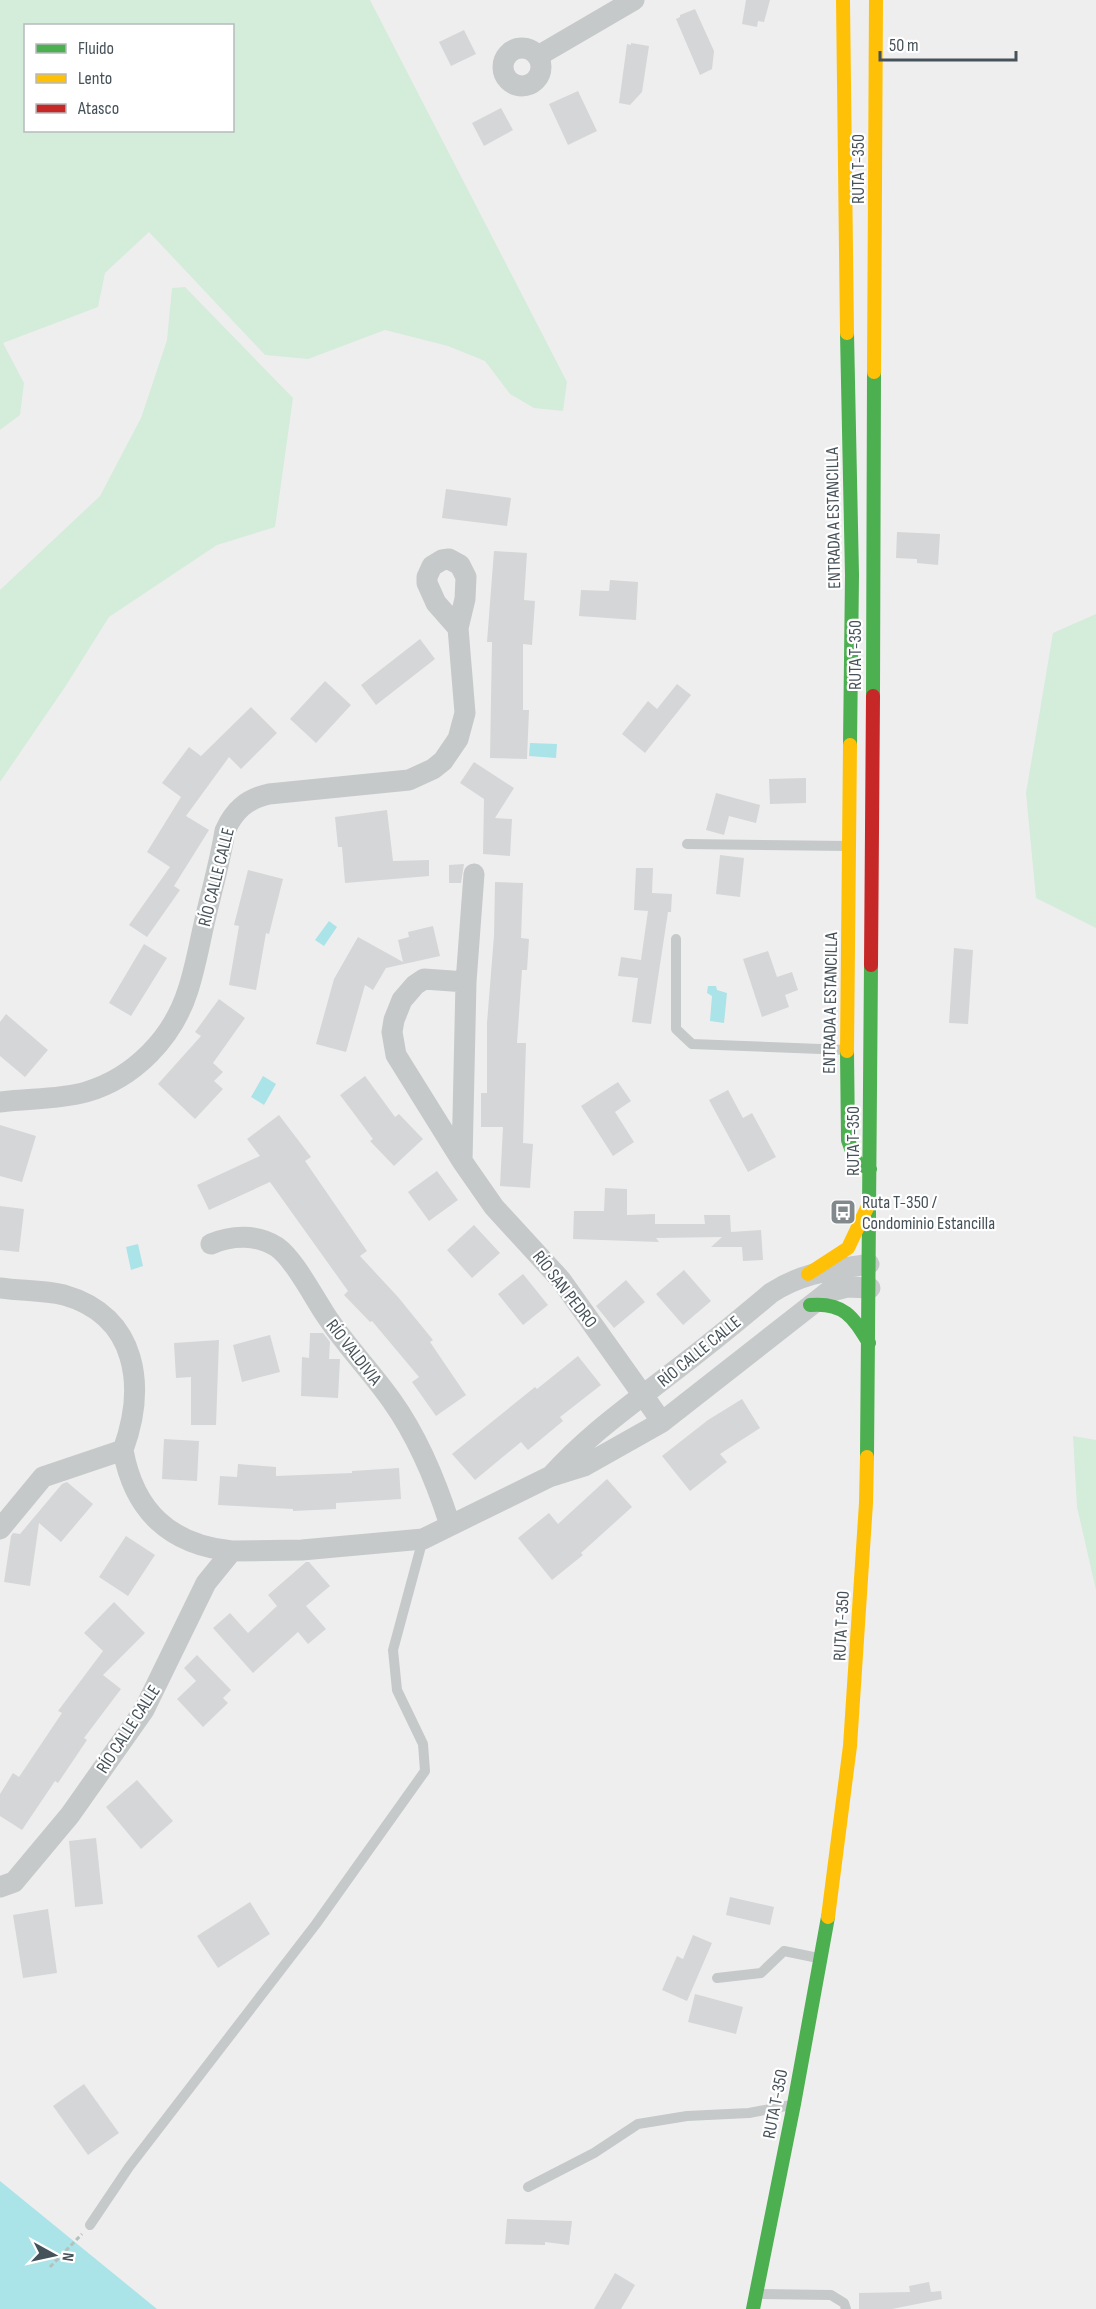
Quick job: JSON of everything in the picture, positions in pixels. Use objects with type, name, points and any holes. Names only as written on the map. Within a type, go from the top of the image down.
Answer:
[{"type":"main road","name":"ENTRADA A ESTANCILLA","points":[[843,0],[847,406],[850,426],[852,575],[848,1140],[856,1162],[870,1168]]},
{"type":"main road","name":"RUTA T-350","points":[[753,2309],[821,1959],[842,1817],[855,1686],[866,1503],[870,1288],[876,0]]},
{"type":"main road","points":[[808,1274],[848,1248],[870,1201]]},
{"type":"main road","points":[[810,1305],[820,1304],[840,1308],[856,1321],[869,1343]]},
{"type":"street","points":[[538,56],[634,0]]},
{"type":"street","points":[[850,426],[875,436]]},
{"type":"street","name":"RÍO CALLE CALLE","points":[[0,1101],[54,1098],[87,1091],[106,1084],[139,1063],[164,1038],[174,1023],[188,990],[225,831],[235,812],[243,805],[250,800],[269,794],[409,780],[443,761],[458,739],[465,713],[458,628]]},
{"type":"street","points":[[462,1161],[466,982],[474,874]]},
{"type":"street","name":"RÍO SAN PEDRO","points":[[466,982],[424,979],[415,985],[397,1009],[392,1032],[396,1055],[462,1161],[494,1207],[561,1280],[662,1422]]},
{"type":"street","name":"RÍO VALDIVIA","points":[[211,1244],[221,1240],[244,1237],[256,1238],[279,1248],[345,1342],[370,1371],[402,1416],[429,1466],[450,1525]]},
{"type":"street","name":"RÍO CALLE CALLE","points":[[549,1477],[601,1426],[784,1284],[808,1274],[869,1264]]},
{"type":"street","name":"RÍO CALLE CALLE","points":[[0,1288],[50,1292],[66,1296],[92,1308],[123,1336],[132,1365],[134,1398],[129,1433],[123,1450],[130,1482],[158,1522],[171,1532],[192,1543],[216,1550],[232,1551],[302,1550],[423,1539],[549,1477],[584,1466],[662,1422],[828,1292],[856,1287],[870,1288]]},
{"type":"street","points":[[0,1529],[42,1477],[123,1450]]},
{"type":"street","name":"RÍO CALLE CALLE","points":[[0,1887],[14,1882],[70,1815],[144,1710],[206,1583],[232,1551]]},
{"type":"lane","points":[[687,844],[849,846]]},
{"type":"lane","points":[[676,939],[676,1029],[692,1044],[848,1050]]},
{"type":"lane","points":[[90,2225],[129,2167],[316,1924],[424,1771],[423,1744],[397,1690],[393,1650],[423,1539]]},
{"type":"lane","points":[[717,1978],[761,1973],[784,1951],[821,1959]]},
{"type":"lane","points":[[528,2187],[594,2153],[639,2124],[687,2116],[749,2113],[794,2104]]},
{"type":"lane","points":[[756,2294],[831,2295],[844,2303],[846,2309]]},
{"type":"path","points":[[50,2267],[90,2225]]},
{"type":"green space","points":[[0,0],[370,0],[567,382],[563,411],[534,408],[510,394],[485,361],[448,346],[385,330],[308,359],[265,355],[149,232],[105,273],[98,307],[3,343],[24,383],[20,415],[0,430]]},
{"type":"green space","points":[[185,287],[293,398],[275,527],[217,545],[109,617],[65,687],[0,782],[0,590],[100,496],[141,418],[167,340],[172,288]]},
{"type":"green space","points":[[1096,614],[1096,928],[1036,898],[1026,793],[1053,633]]},
{"type":"green space","points":[[1073,1436],[1096,1440],[1096,1590],[1077,1507]]},
{"type":"water","points":[[530,743],[557,744],[556,758],[529,756]]},
{"type":"water","points":[[329,921],[337,927],[324,946],[315,940]]},
{"type":"water","points":[[708,986],[716,986],[717,990],[727,993],[724,1023],[710,1021],[712,996],[707,993]]},
{"type":"water","points":[[263,1076],[276,1084],[264,1105],[251,1097]]},
{"type":"water","points":[[138,1244],[143,1266],[131,1270],[126,1247]]},
{"type":"water","points":[[0,2181],[157,2309],[0,2309]]},
{"type":"building","points":[[746,0],[770,0],[764,22],[758,21],[757,27],[742,24]]},
{"type":"building","points":[[695,9],[714,51],[712,69],[700,75],[676,19]]},
{"type":"building","points":[[464,30],[476,54],[451,66],[439,42]]},
{"type":"building","points":[[631,43],[649,46],[642,92],[630,105],[619,103],[627,44],[631,45]]},
{"type":"building","points":[[578,91],[597,131],[568,145],[549,104]]},
{"type":"building","points":[[501,108],[513,130],[484,146],[472,123]]},
{"type":"building","points":[[446,489],[511,498],[507,526],[442,518]]},
{"type":"building","points":[[897,532],[940,534],[938,565],[917,563],[917,559],[896,558]]},
{"type":"building","points":[[494,551],[527,553],[524,600],[535,601],[532,645],[523,644],[523,710],[529,710],[527,759],[490,758],[492,642],[487,642]]},
{"type":"building","points":[[610,580],[638,582],[636,620],[579,616],[581,590],[609,591]]},
{"type":"building","points":[[420,639],[435,659],[376,705],[361,685]]},
{"type":"building","points":[[325,681],[351,705],[316,743],[290,719]]},
{"type":"building","points":[[677,684],[691,695],[645,753],[622,734],[648,701],[657,709]]},
{"type":"building","points":[[251,707],[277,733],[241,769],[229,757],[186,816],[209,830],[174,886],[180,890],[147,937],[129,925],[170,867],[147,852],[181,797],[162,783],[189,747],[201,756]]},
{"type":"building","points":[[474,762],[514,788],[495,818],[512,819],[510,856],[483,854],[484,799],[460,783]]},
{"type":"building","points":[[806,778],[806,803],[770,804],[769,779]]},
{"type":"building","points":[[716,793],[760,805],[756,823],[729,816],[724,835],[706,830]]},
{"type":"building","points":[[387,810],[393,861],[429,860],[429,876],[345,883],[342,847],[338,847],[335,817]]},
{"type":"building","points":[[720,855],[744,858],[740,897],[716,894]]},
{"type":"building","points":[[464,864],[461,883],[449,883],[449,865]]},
{"type":"building","points":[[636,868],[653,868],[652,893],[672,894],[671,912],[668,912],[651,1024],[632,1022],[638,978],[618,976],[621,957],[641,960],[648,911],[634,910]]},
{"type":"building","points":[[248,870],[283,879],[269,934],[266,933],[256,990],[229,985],[239,926],[234,925]]},
{"type":"building","points":[[495,882],[523,883],[521,938],[529,939],[527,970],[522,970],[517,1043],[526,1043],[523,1143],[533,1144],[530,1188],[500,1186],[503,1127],[481,1127],[481,1093],[487,1093],[487,1023],[494,936]]},
{"type":"building","points":[[433,926],[440,956],[386,968],[373,990],[365,985],[346,1052],[316,1044],[334,979],[358,937],[403,962],[398,940],[409,937],[408,932]]},
{"type":"building","points":[[144,944],[167,958],[131,1016],[109,1003]]},
{"type":"building","points":[[954,948],[973,950],[968,1024],[949,1023]]},
{"type":"building","points":[[768,951],[777,977],[792,972],[798,990],[785,995],[789,1007],[762,1017],[743,959]]},
{"type":"building","points":[[219,999],[245,1018],[213,1063],[223,1072],[214,1081],[223,1089],[195,1119],[158,1084],[201,1036],[195,1032]]},
{"type":"building","points":[[6,1014],[48,1050],[25,1077],[0,1056],[0,1022]]},
{"type":"building","points":[[365,1076],[395,1117],[399,1114],[423,1139],[394,1166],[370,1141],[373,1139],[340,1095]]},
{"type":"building","points":[[618,1082],[631,1101],[615,1112],[634,1142],[613,1156],[581,1106]]},
{"type":"building","points":[[728,1090],[743,1118],[752,1113],[776,1157],[748,1172],[709,1100]]},
{"type":"building","points":[[279,1115],[311,1157],[305,1161],[367,1251],[360,1256],[433,1340],[430,1342],[466,1395],[436,1416],[412,1382],[419,1377],[372,1321],[370,1322],[344,1295],[348,1291],[270,1182],[209,1210],[197,1185],[260,1156],[247,1139]]},
{"type":"building","points":[[0,1125],[36,1136],[22,1182],[0,1176]]},
{"type":"building","points":[[437,1171],[458,1200],[429,1221],[408,1192]]},
{"type":"building","points":[[605,1188],[627,1189],[627,1215],[655,1214],[655,1224],[705,1224],[704,1215],[730,1215],[731,1232],[761,1230],[763,1260],[743,1261],[742,1247],[711,1247],[722,1237],[656,1238],[659,1242],[573,1239],[574,1211],[604,1211]]},
{"type":"building","points":[[0,1206],[24,1209],[19,1252],[0,1250]]},
{"type":"building","points":[[474,1225],[500,1253],[472,1278],[447,1250]]},
{"type":"building","points":[[684,1270],[711,1301],[683,1325],[656,1294]]},
{"type":"building","points":[[523,1274],[548,1305],[523,1325],[498,1294]]},
{"type":"building","points":[[626,1280],[645,1302],[614,1328],[596,1306]]},
{"type":"building","points":[[310,1333],[323,1333],[330,1342],[329,1359],[340,1359],[338,1398],[301,1396],[302,1357],[309,1358]]},
{"type":"building","points":[[270,1335],[280,1372],[242,1382],[233,1345]]},
{"type":"building","points":[[219,1340],[216,1425],[191,1425],[191,1377],[176,1378],[174,1343]]},
{"type":"building","points":[[578,1356],[601,1385],[560,1417],[563,1421],[528,1450],[521,1442],[475,1480],[452,1454],[535,1387],[537,1389]]},
{"type":"building","points":[[742,1399],[760,1428],[720,1454],[727,1462],[690,1491],[662,1456],[708,1420]]},
{"type":"building","points":[[164,1439],[199,1441],[197,1481],[162,1479]]},
{"type":"building","points":[[238,1464],[276,1467],[276,1476],[352,1473],[352,1471],[399,1468],[401,1499],[336,1503],[336,1509],[293,1511],[293,1509],[218,1505],[220,1476],[237,1477]]},
{"type":"building","points":[[607,1479],[632,1507],[581,1553],[583,1555],[552,1580],[518,1538],[549,1513],[558,1524]]},
{"type":"building","points":[[67,1482],[93,1504],[61,1542],[39,1523],[30,1586],[4,1582],[11,1536],[13,1533],[20,1534],[62,1484]]},
{"type":"building","points":[[126,1536],[155,1555],[128,1596],[99,1577]]},
{"type":"building","points":[[306,1562],[309,1562],[330,1586],[306,1606],[326,1629],[308,1644],[298,1632],[253,1673],[213,1628],[230,1613],[248,1633],[277,1606],[268,1595]]},
{"type":"building","points":[[114,1602],[145,1633],[103,1675],[121,1689],[84,1738],[87,1740],[58,1783],[55,1781],[22,1830],[0,1816],[0,1794],[13,1773],[19,1777],[62,1713],[58,1711],[103,1651],[84,1633]]},
{"type":"building","points":[[197,1655],[231,1690],[223,1698],[228,1703],[203,1727],[177,1699],[196,1681],[184,1668]]},
{"type":"building","points":[[137,1780],[173,1821],[141,1849],[106,1807]]},
{"type":"building","points":[[96,1838],[103,1904],[75,1907],[69,1841]]},
{"type":"building","points":[[730,1897],[774,1907],[770,1925],[726,1915]]},
{"type":"building","points":[[250,1902],[270,1934],[218,1968],[197,1936]]},
{"type":"building","points":[[48,1909],[57,1973],[23,1978],[13,1915]]},
{"type":"building","points":[[693,1935],[712,1943],[687,2001],[662,1990],[677,1956],[683,1959]]},
{"type":"building","points":[[695,1994],[743,2007],[736,2034],[688,2022]]},
{"type":"building","points":[[84,2084],[119,2133],[88,2155],[53,2106]]},
{"type":"building","points":[[507,2219],[572,2221],[569,2245],[545,2242],[545,2245],[505,2244]]},
{"type":"building","points":[[615,2273],[635,2285],[621,2309],[594,2309]]},
{"type":"building","points":[[929,2282],[931,2292],[941,2291],[942,2299],[892,2309],[859,2309],[859,2293],[910,2292],[909,2286]]},
{"type":"traffic: fast","points":[[847,333],[852,575],[850,745]]},
{"type":"traffic: fast","points":[[873,696],[874,372]]},
{"type":"traffic: fast","points":[[867,1457],[871,965]]},
{"type":"traffic: fast","points":[[847,1051],[848,1140],[856,1162],[870,1169]]},
{"type":"traffic: fast","points":[[810,1305],[831,1306],[846,1313],[869,1343]]},
{"type":"traffic: fast","points":[[753,2309],[828,1917]]},
{"type":"traffic: slow","points":[[843,0],[847,333]]},
{"type":"traffic: slow","points":[[874,372],[876,0]]},
{"type":"traffic: slow","points":[[847,1051],[850,745]]},
{"type":"traffic: slow","points":[[808,1274],[848,1248],[867,1208]]},
{"type":"traffic: slow","points":[[828,1917],[850,1746],[867,1457]]},
{"type":"traffic: jam","points":[[871,965],[873,696]]},
{"type":"place","name":"Ruta T-350 / Condominio Estancilla","points":[[843,1212]]}]
